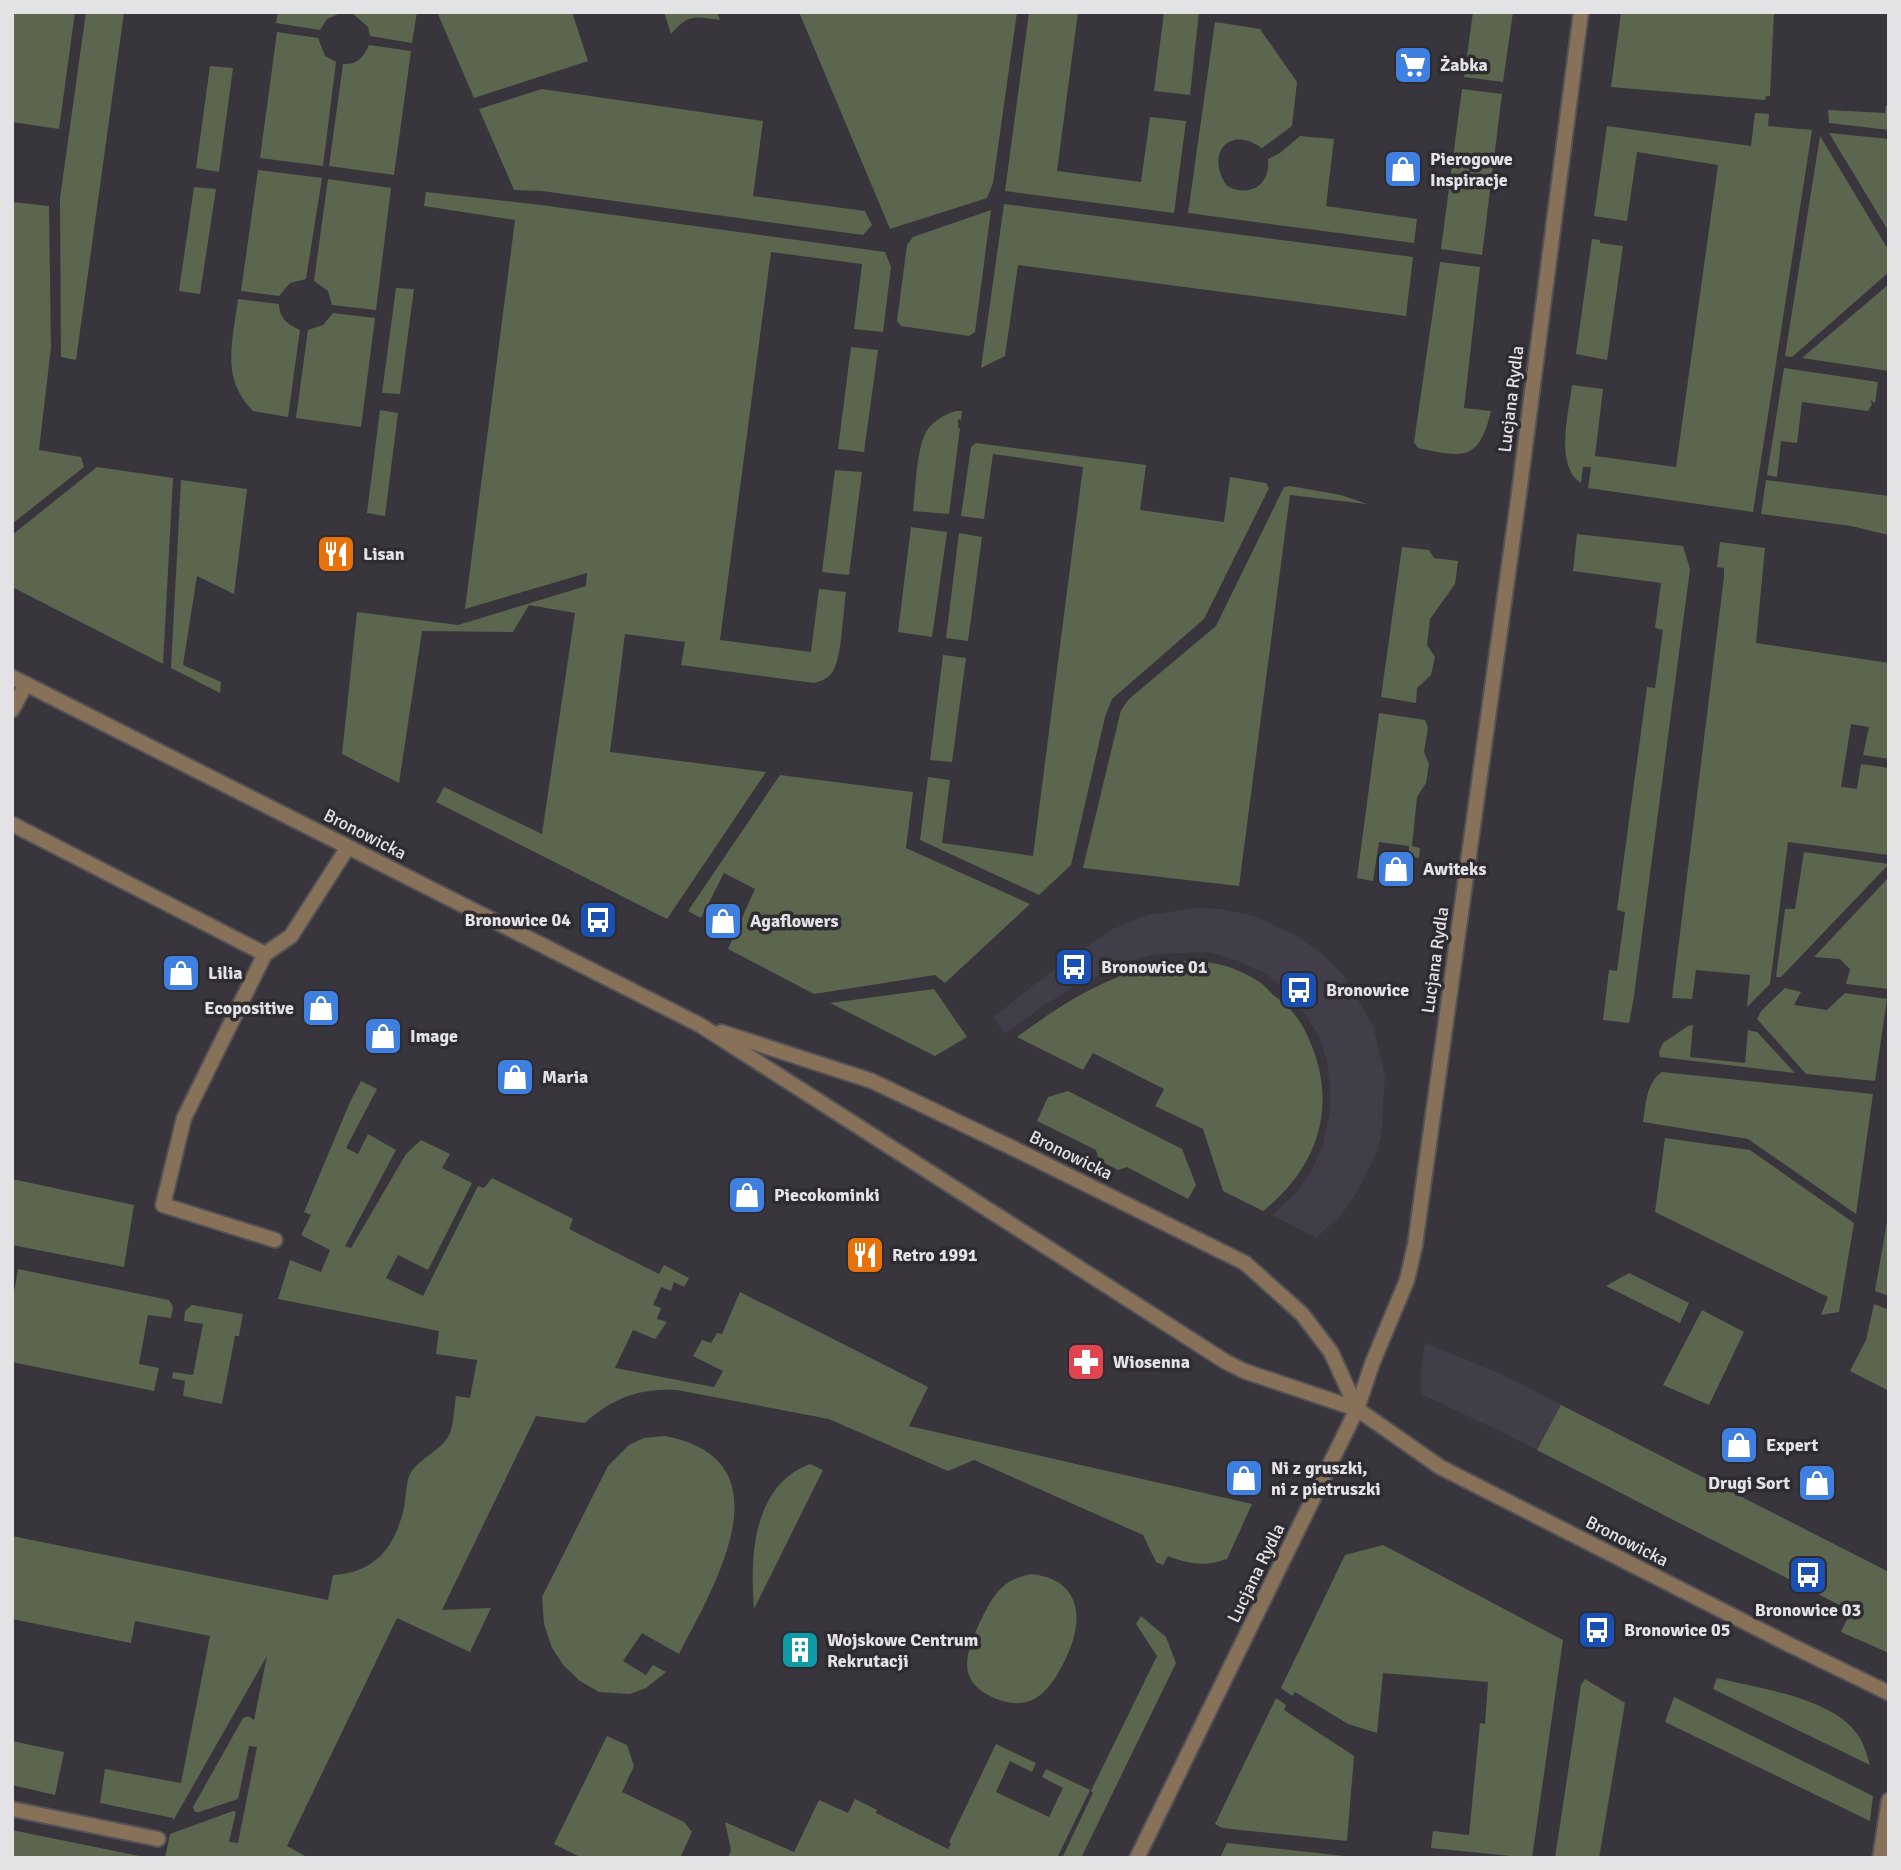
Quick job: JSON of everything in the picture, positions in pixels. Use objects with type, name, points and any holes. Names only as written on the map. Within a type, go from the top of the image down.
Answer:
[{"type":"street","name":"Lucjana Rydla","points":[[1137,1858],[1357,1409],[1376,1352],[1407,1280],[1415,1245],[1518,501],[1581,12]]},
{"type":"street","name":"Bronowicka","points":[[19,680],[700,1025],[1226,1363],[1357,1409],[1440,1467],[1889,1693]]},
{"type":"street","points":[[12,710],[19,680]]},
{"type":"street","points":[[12,824],[265,954]]},
{"type":"street","points":[[275,1240],[163,1205],[184,1118],[265,954],[291,936],[348,847]]},
{"type":"street","name":"Bronowicka","points":[[700,1025],[872,1081],[1245,1263],[1301,1314],[1331,1352],[1357,1409]]},
{"type":"street","points":[[1880,1858],[1889,1800]]},
{"type":"street","points":[[12,1810],[158,1839]]},
{"type":"shaded area","points":[[1196,908],[1222,909],[1255,916],[1297,936],[1322,954],[1344,976],[1373,1026],[1385,1075],[1381,1138],[1356,1194],[1342,1214],[1316,1238],[1272,1215],[1296,1193],[1312,1170],[1322,1147],[1330,1112],[1327,1060],[1318,1034],[1304,1012],[1284,988],[1263,972],[1209,952],[1157,954],[1136,959],[1075,986],[1005,1034],[993,1017],[1068,959],[1115,928],[1148,915]]},
{"type":"shaded area","points":[[1425,1343],[1501,1374],[1889,1572],[1889,1630],[1502,1432],[1421,1394]]},
{"type":"green space","points":[[12,12],[75,12],[59,129],[12,122]]},
{"type":"green space","points":[[86,12],[124,12],[76,360],[61,357],[60,198]]},
{"type":"green space","points":[[278,12],[343,12],[327,19],[320,30],[276,23]]},
{"type":"green space","points":[[351,12],[417,12],[412,43],[370,36],[368,27]]},
{"type":"green space","points":[[437,12],[572,12],[588,61],[474,98]]},
{"type":"green space","points":[[664,12],[717,12],[720,20],[693,18],[671,34]]},
{"type":"green space","points":[[799,12],[1017,12],[993,183],[987,198],[890,229]]},
{"type":"green space","points":[[1029,12],[1078,12],[1057,171],[1141,182],[1150,117],[1186,121],[1174,213],[1005,191]]},
{"type":"green space","points":[[1164,12],[1199,12],[1190,95],[1154,91]]},
{"type":"green space","points":[[1473,12],[1513,12],[1503,82],[1464,77]]},
{"type":"green space","points":[[1621,12],[1774,12],[1770,96],[1766,96],[1765,100],[1611,87]]},
{"type":"green space","points":[[1215,22],[1260,29],[1297,82],[1292,126],[1262,148],[1250,141],[1239,139],[1224,146],[1219,154],[1218,164],[1227,186],[1244,190],[1257,187],[1266,176],[1268,159],[1280,153],[1300,136],[1334,139],[1326,206],[1417,219],[1414,243],[1188,213]]},
{"type":"green space","points":[[277,32],[318,38],[325,56],[336,62],[323,166],[260,158]]},
{"type":"green space","points":[[369,45],[411,51],[394,175],[329,166],[343,64],[359,59]]},
{"type":"green space","points":[[210,66],[233,68],[219,172],[196,168]]},
{"type":"green space","points":[[542,89],[763,121],[753,196],[865,211],[872,225],[863,235],[542,191],[514,190],[479,109]]},
{"type":"green space","points":[[1462,89],[1502,94],[1482,255],[1441,249]]},
{"type":"green space","points":[[1886,105],[1889,105],[1889,130],[1829,123],[1828,110],[1885,113]]},
{"type":"green space","points":[[1755,113],[1769,114],[1768,126],[1812,130],[1753,512],[1588,488],[1591,467],[1583,467],[1581,483],[1573,475],[1565,452],[1572,385],[1603,389],[1595,456],[1676,467],[1718,165],[1637,152],[1627,221],[1594,216],[1607,126],[1751,146]]},
{"type":"green space","points":[[1829,133],[1889,139],[1889,232]]},
{"type":"green space","points":[[1820,136],[1889,251],[1889,272],[1792,357],[1785,356]]},
{"type":"green space","points":[[258,170],[322,178],[306,279],[290,283],[279,296],[241,291]]},
{"type":"green space","points":[[328,179],[391,188],[376,310],[332,305],[328,291],[314,281]]},
{"type":"green space","points":[[194,187],[216,189],[200,294],[179,291]]},
{"type":"green space","points":[[426,192],[885,252],[891,267],[883,332],[854,329],[862,264],[771,252],[720,640],[811,652],[819,589],[846,592],[838,655],[831,673],[825,679],[814,683],[681,665],[685,642],[625,634],[610,752],[766,772],[667,919],[436,802],[444,787],[542,834],[575,613],[529,605],[513,632],[422,631],[399,783],[342,754],[357,612],[458,625],[586,586],[587,573],[465,609],[515,220],[424,206]]},
{"type":"green space","points":[[12,202],[49,206],[51,347],[39,450],[81,457],[84,467],[12,524]]},
{"type":"green space","points":[[1004,204],[1413,257],[1406,316],[1018,265],[1005,356],[981,368]]},
{"type":"green space","points":[[991,210],[975,332],[969,336],[901,326],[897,321],[907,245],[913,237]]},
{"type":"green space","points":[[1592,239],[1600,240],[1600,243],[1623,246],[1607,360],[1576,354]]},
{"type":"green space","points":[[1440,262],[1480,267],[1464,408],[1491,411],[1481,439],[1475,447],[1458,454],[1418,448],[1414,442]]},
{"type":"green space","points":[[1889,284],[1889,371],[1802,358]]},
{"type":"green space","points":[[396,288],[414,289],[400,394],[382,393]]},
{"type":"green space","points":[[238,299],[279,304],[285,320],[300,330],[288,417],[253,411],[236,385],[231,358]]},
{"type":"green space","points":[[333,313],[375,318],[361,427],[296,418],[308,330],[323,325]]},
{"type":"green space","points":[[851,347],[878,350],[864,452],[838,449]]},
{"type":"green space","points":[[1784,368],[1878,382],[1875,403],[1870,400],[1872,404],[1868,411],[1802,402],[1797,443],[1781,441],[1777,477],[1767,475]]},
{"type":"green space","points":[[380,410],[398,413],[385,516],[367,513]]},
{"type":"green space","points":[[962,411],[961,420],[958,419],[960,428],[949,514],[913,511],[924,436],[937,420]]},
{"type":"green space","points":[[976,443],[1146,465],[1140,510],[1224,522],[1230,477],[1266,483],[1269,488],[1204,619],[1112,699],[1105,717],[1071,865],[1039,895],[920,840],[928,777],[950,780],[942,843],[1033,856],[1083,467],[993,454],[984,519],[961,516],[971,447]]},
{"type":"green space","points":[[97,467],[173,478],[163,664],[12,587],[12,535]]},
{"type":"green space","points":[[835,470],[862,472],[849,575],[822,572]]},
{"type":"green space","points":[[181,480],[247,489],[234,594],[197,576],[183,665],[221,682],[220,693],[171,668]]},
{"type":"green space","points":[[1766,480],[1889,496],[1889,535],[1851,526],[1761,514]]},
{"type":"green space","points":[[1284,487],[1341,495],[1367,504],[1290,495],[1239,886],[1083,868],[1121,710],[1129,699],[1216,626]]},
{"type":"green space","points":[[911,527],[947,532],[932,637],[898,632]]},
{"type":"green space","points":[[959,533],[982,537],[968,641],[946,638]]},
{"type":"green space","points":[[1577,534],[1683,546],[1690,569],[1629,1023],[1603,1020],[1609,970],[1617,971],[1625,912],[1617,910],[1647,687],[1655,688],[1663,630],[1655,628],[1661,583],[1573,571]]},
{"type":"green space","points":[[1720,542],[1765,548],[1756,643],[1889,663],[1889,759],[1863,755],[1869,727],[1851,724],[1841,787],[1857,789],[1861,764],[1889,768],[1889,855],[1788,842],[1770,984],[1747,1007],[1750,975],[1696,970],[1692,999],[1672,998],[1724,577],[1724,568],[1717,567]]},
{"type":"green space","points":[[1402,547],[1429,550],[1434,558],[1458,561],[1455,584],[1430,619],[1427,645],[1435,657],[1431,675],[1417,688],[1416,703],[1381,697]]},
{"type":"green space","points":[[943,655],[966,658],[952,762],[930,760]]},
{"type":"green space","points":[[1379,713],[1425,720],[1428,727],[1424,752],[1429,764],[1426,783],[1417,797],[1412,846],[1420,848],[1419,858],[1409,856],[1409,846],[1379,842],[1373,881],[1357,878]]},
{"type":"green space","points":[[780,775],[913,792],[906,848],[1030,904],[945,983],[935,975],[814,994],[728,949],[755,889],[724,873],[701,918],[688,911]]},
{"type":"green space","points":[[1804,852],[1889,864],[1781,977],[1776,977],[1785,909],[1795,909]]},
{"type":"green space","points":[[1889,877],[1889,989],[1846,984],[1850,969],[1840,959],[1814,957]]},
{"type":"green space","points":[[1173,961],[1218,964],[1261,983],[1293,1012],[1311,1044],[1319,1068],[1322,1092],[1322,1114],[1317,1136],[1309,1157],[1297,1176],[1263,1211],[1223,1191],[1203,1129],[1155,1106],[1164,1089],[1093,1053],[1083,1070],[1017,1037],[1053,1011],[1110,980]]},
{"type":"green space","points":[[1785,988],[1801,992],[1794,1005],[1827,1010],[1845,993],[1887,999],[1875,1081],[1806,1074],[1757,1019],[1761,1011]]},
{"type":"green space","points":[[934,989],[967,1037],[935,1056],[830,1003]]},
{"type":"green space","points":[[1693,1025],[1690,1057],[1745,1063],[1748,1030],[1757,1032],[1795,1073],[1660,1057],[1663,1043]]},
{"type":"green space","points":[[1662,1072],[1873,1094],[1856,1214],[1748,1139],[1643,1122],[1650,1088]]},
{"type":"green space","points":[[361,1081],[377,1089],[346,1148],[358,1154],[368,1134],[396,1150],[345,1246],[351,1248],[406,1154],[421,1140],[450,1154],[442,1168],[472,1183],[428,1270],[398,1255],[386,1278],[423,1296],[478,1186],[484,1188],[492,1178],[573,1219],[569,1229],[659,1274],[664,1265],[689,1278],[684,1287],[674,1282],[671,1291],[661,1287],[653,1305],[661,1308],[657,1319],[667,1322],[655,1339],[633,1330],[615,1368],[714,1387],[723,1371],[693,1356],[702,1340],[711,1343],[717,1333],[722,1334],[740,1292],[928,1387],[909,1426],[1252,1504],[1227,1559],[1197,1563],[1168,1556],[1163,1565],[1156,1562],[1143,1535],[974,1460],[948,1471],[829,1419],[677,1390],[651,1391],[627,1396],[595,1414],[585,1423],[536,1416],[442,1610],[491,1608],[470,1652],[397,1618],[287,1846],[309,1858],[165,1858],[170,1834],[233,1811],[236,1812],[229,1842],[238,1843],[257,1747],[249,1746],[238,1799],[199,1812],[195,1812],[193,1807],[243,1718],[248,1716],[254,1720],[267,1656],[173,1821],[173,1818],[100,1803],[105,1769],[181,1783],[210,1636],[135,1621],[131,1643],[12,1619],[12,1536],[328,1600],[333,1575],[361,1569],[372,1563],[389,1546],[404,1508],[409,1476],[418,1464],[447,1439],[456,1396],[470,1398],[477,1360],[436,1354],[439,1331],[278,1299],[290,1260],[321,1272],[330,1250],[301,1235],[311,1215],[304,1212]]},
{"type":"green space","points":[[1068,1091],[1182,1149],[1196,1185],[1188,1199],[1127,1167],[1118,1170],[1099,1160],[1096,1150],[1037,1121],[1048,1097]]},
{"type":"green space","points":[[1665,1138],[1750,1150],[1854,1223],[1839,1312],[1821,1315],[1828,1297],[1655,1212]]},
{"type":"green space","points":[[12,1179],[134,1205],[124,1267],[12,1245]]},
{"type":"green space","points":[[1889,1216],[1889,1296],[1875,1291]]},
{"type":"green space","points":[[18,1269],[169,1300],[173,1307],[171,1318],[148,1315],[139,1364],[159,1368],[154,1391],[12,1362],[12,1304]]},
{"type":"green space","points":[[1629,1273],[1689,1303],[1680,1323],[1606,1286]]},
{"type":"green space","points":[[1874,1304],[1889,1310],[1889,1391],[1850,1371],[1866,1340]]},
{"type":"green space","points":[[192,1305],[243,1314],[239,1336],[235,1336],[222,1404],[183,1396],[185,1381],[172,1378],[173,1372],[193,1375],[203,1324],[184,1321],[185,1311]]},
{"type":"green space","points":[[1702,1310],[1744,1332],[1709,1405],[1663,1385]]},
{"type":"green space","points":[[1561,1405],[1889,1572],[1889,1653],[1841,1632],[1851,1611],[1537,1450]]},
{"type":"green space","points":[[665,1436],[703,1449],[725,1471],[734,1498],[732,1528],[723,1561],[709,1595],[679,1654],[642,1633],[623,1661],[646,1675],[653,1665],[666,1672],[646,1688],[630,1694],[599,1692],[580,1681],[564,1666],[552,1648],[544,1624],[542,1597],[608,1466],[629,1445],[644,1438]]},
{"type":"green space","points":[[810,1464],[823,1470],[754,1609],[755,1546],[766,1506],[776,1489],[791,1474]]},
{"type":"green space","points":[[1383,1545],[1563,1640],[1532,1858],[1431,1848],[1433,1831],[1469,1835],[1480,1723],[1485,1724],[1488,1682],[1383,1673],[1377,1733],[1348,1724],[1295,1692],[1292,1696],[1281,1688],[1345,1555]]},
{"type":"green space","points":[[1031,1574],[1048,1577],[1069,1592],[1074,1603],[1076,1629],[1066,1658],[1046,1690],[1029,1701],[1006,1702],[992,1697],[973,1682],[967,1665],[968,1655],[979,1624],[997,1592],[1006,1584]]},
{"type":"green space","points":[[1141,1616],[1166,1637],[1176,1663],[1081,1858],[1062,1858],[1093,1793],[1091,1791],[1157,1656],[1136,1624]]},
{"type":"green space","points":[[1717,1678],[1790,1695],[1827,1709],[1857,1734],[1870,1765],[1713,1689]]},
{"type":"green space","points":[[1585,1679],[1625,1703],[1599,1858],[1555,1858],[1581,1685]]},
{"type":"green space","points":[[1674,1697],[1873,1796],[1870,1821],[1665,1722]]},
{"type":"green space","points":[[1276,1698],[1286,1705],[1284,1710],[1354,1756],[1347,1841],[1222,1828],[1215,1824]]},
{"type":"green space","points":[[607,1736],[627,1745],[634,1766],[622,1792],[684,1822],[692,1832],[680,1858],[582,1858],[554,1844]]},
{"type":"green space","points":[[12,1741],[64,1752],[55,1795],[12,1785]]},
{"type":"green space","points":[[996,1744],[1036,1763],[1032,1772],[1010,1761],[996,1792],[1049,1817],[1063,1788],[1042,1777],[1046,1769],[1090,1790],[1057,1858],[728,1858],[731,1850],[725,1822],[794,1852],[819,1800],[848,1813],[855,1799],[877,1810],[876,1813],[948,1849]]},
{"type":"green space","points":[[12,1830],[149,1858],[12,1858]]},
{"type":"green space","points":[[1227,1843],[1362,1858],[1220,1858]]},
{"type":"place","name":"Żabka","points":[[1413,65]]},
{"type":"place","name":"Pierogowe Inspiracje","points":[[1403,169]]},
{"type":"place","name":"Lisan","points":[[336,554]]},
{"type":"place","name":"Awiteks","points":[[1396,869]]},
{"type":"place","name":"Bronowice 04","points":[[598,920]]},
{"type":"place","name":"Agaflowers","points":[[723,921]]},
{"type":"place","name":"Bronowice 01","points":[[1074,967]]},
{"type":"place","name":"Lilia","points":[[181,973]]},
{"type":"place","name":"Bronowice","points":[[1299,990]]},
{"type":"place","name":"Ecopositive","points":[[321,1008]]},
{"type":"place","name":"Image","points":[[383,1036]]},
{"type":"place","name":"Maria","points":[[515,1077]]},
{"type":"place","name":"Piecokominki","points":[[747,1195]]},
{"type":"place","name":"Retro 1991","points":[[865,1255]]},
{"type":"place","name":"Wiosenna","points":[[1086,1362]]},
{"type":"place","name":"Expert","points":[[1739,1445]]},
{"type":"place","name":"Ni z gruszki, ni z pietruszki","points":[[1244,1478]]},
{"type":"place","name":"Drugi Sort","points":[[1817,1483]]},
{"type":"place","name":"Bronowice 03","points":[[1808,1575]]},
{"type":"place","name":"Bronowice 05","points":[[1597,1630]]},
{"type":"place","name":"Wojskowe Centrum Rekrutacji","points":[[800,1650]]}]
